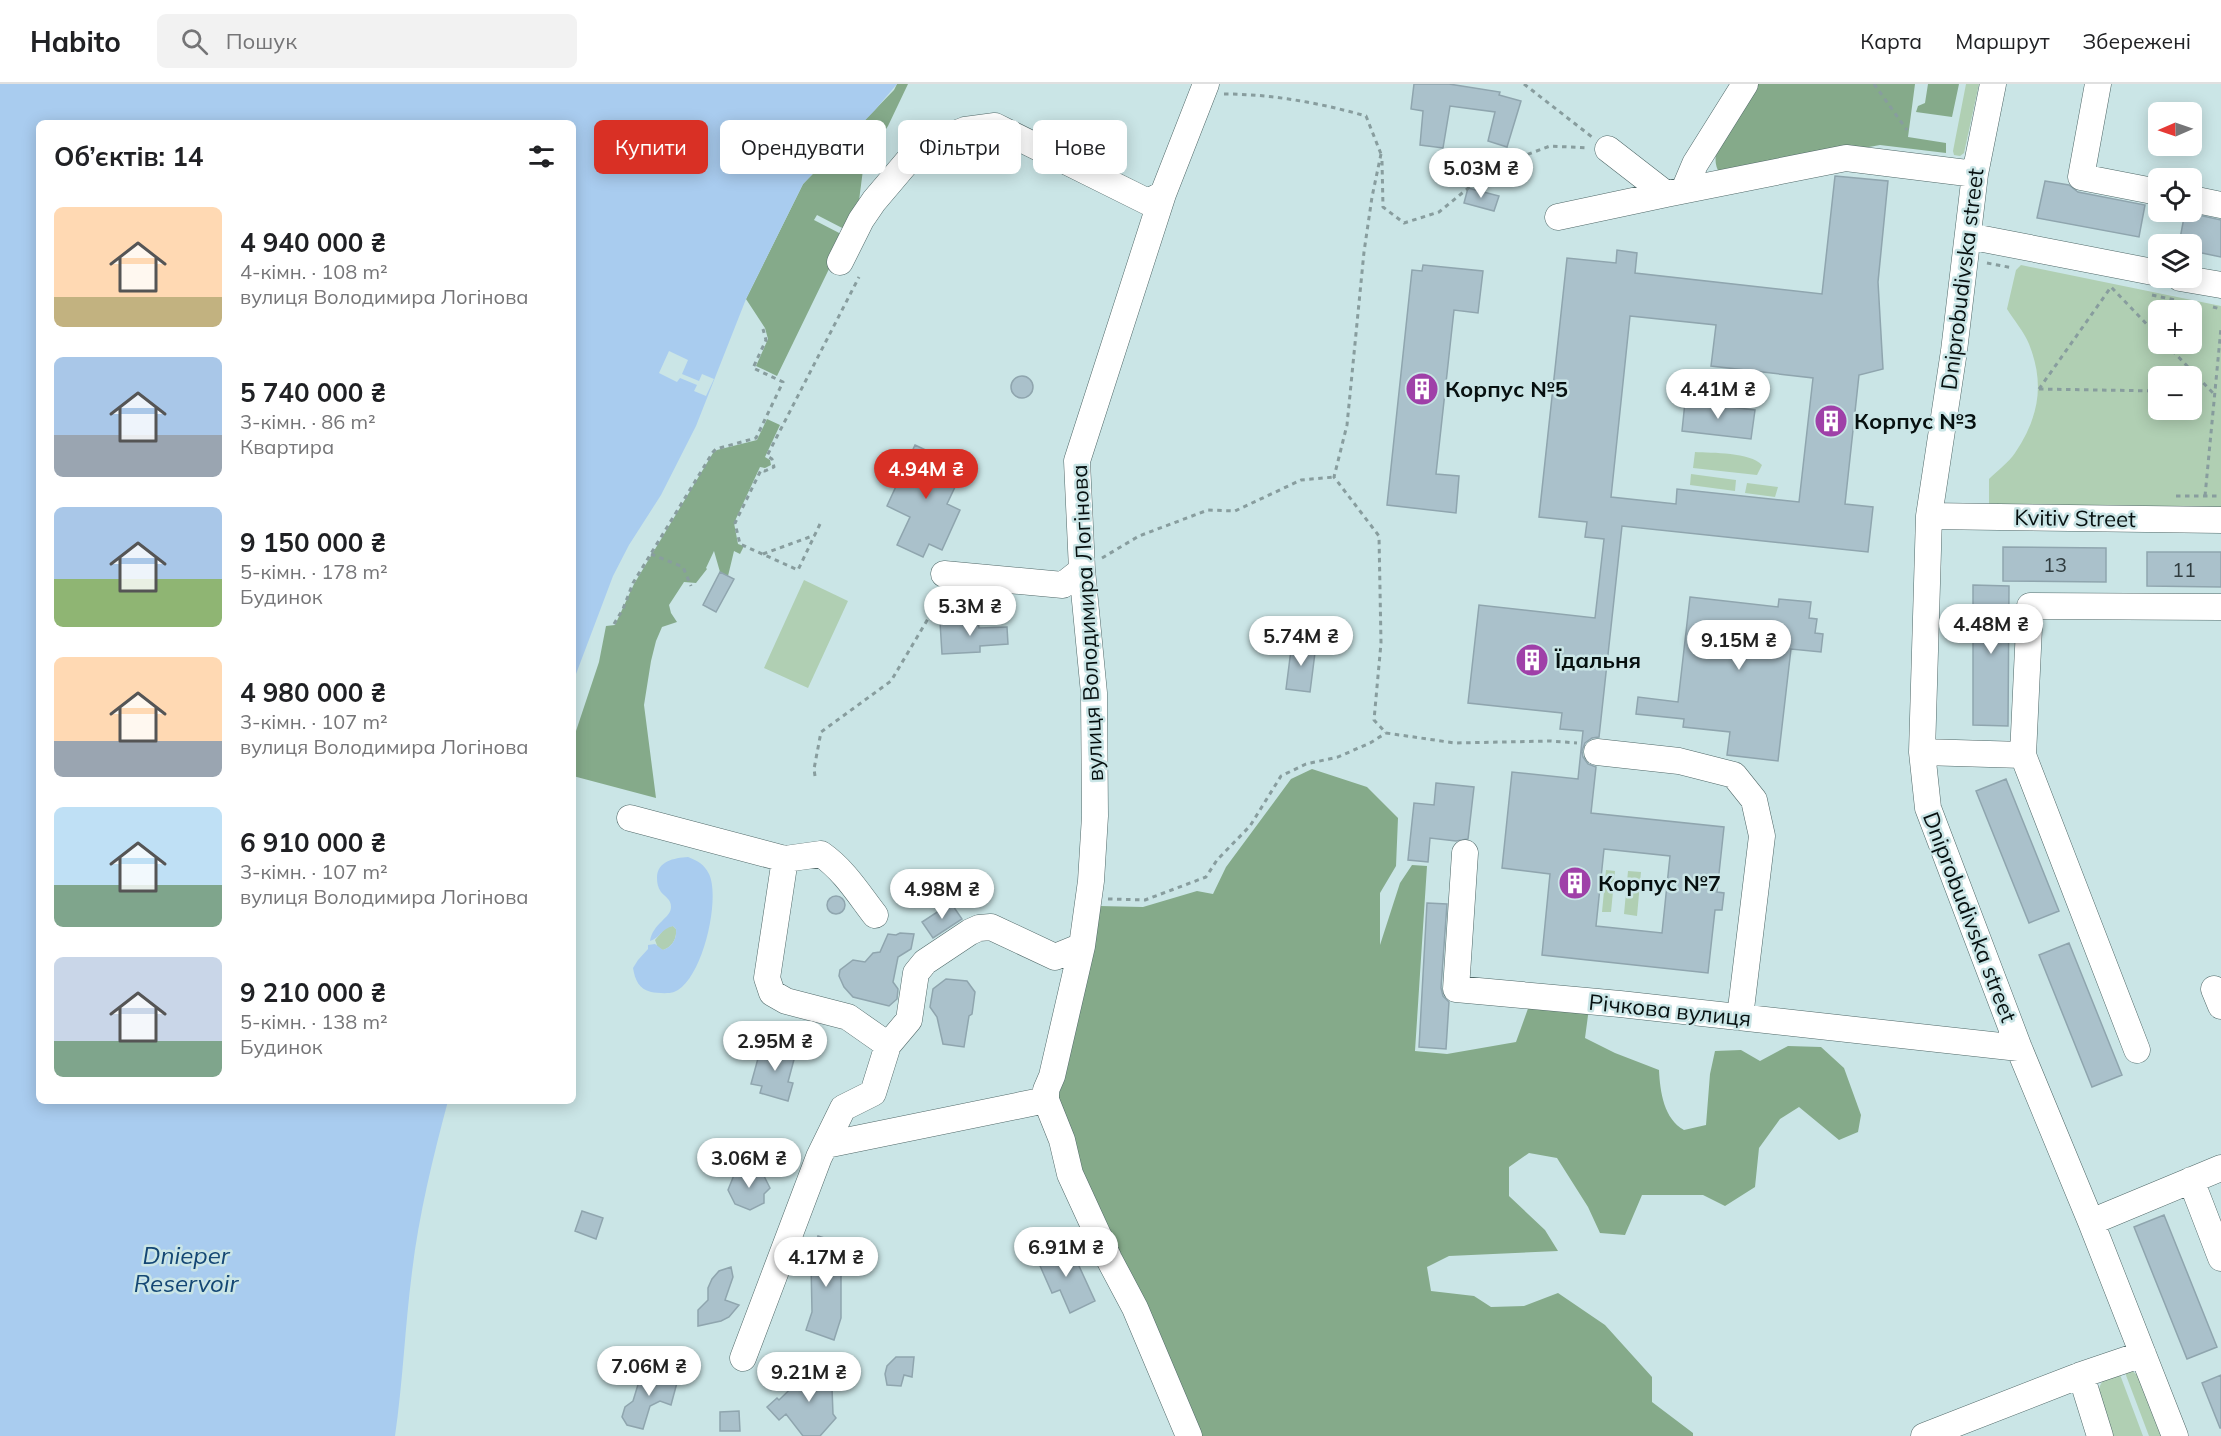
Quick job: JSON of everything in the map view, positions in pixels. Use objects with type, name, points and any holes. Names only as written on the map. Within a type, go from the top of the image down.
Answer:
[{"type":"street","points":[[1675,192],[1745,84]]},
{"type":"street","name":"Dniprobudivska street","points":[[1993,84],[1975,174],[1954,351],[1929,516],[1922,752],[1928,808],[2019,1048],[2091,1222],[2175,1436]]},
{"type":"street","points":[[2098,84],[2081,177],[2148,190]]},
{"type":"street","name":"вулиця Володимира Логінова","points":[[1046,1100],[1046,1090],[1052,1076],[1082,946],[1095,816],[1094,693],[1082,570],[1077,461],[1163,194],[1204,89]]},
{"type":"street","points":[[850,270],[861,220],[874,201],[913,155],[939,140],[965,130],[995,126],[1148,202],[1163,194]]},
{"type":"street","points":[[1608,149],[1675,192]]},
{"type":"street","points":[[1557,217],[1846,158],[1975,174]]},
{"type":"street","points":[[2202,201],[2221,205]]},
{"type":"street","points":[[1968,236],[2148,271]]},
{"type":"street","points":[[2202,282],[2221,285]]},
{"type":"street","name":"Kvitiv Street","points":[[1929,516],[2221,520]]},
{"type":"street","points":[[944,574],[1063,585],[1082,570]]},
{"type":"street","points":[[2138,1050],[2023,755],[2030,606],[2221,608]]},
{"type":"street","points":[[1590,748],[1679,761],[1734,775],[1754,800],[1762,836],[1740,1017]]},
{"type":"street","points":[[1922,752],[2023,755]]},
{"type":"street","points":[[630,818],[786,860],[821,854],[848,877],[874,915]]},
{"type":"street","name":"Річкова вулиця","points":[[1465,853],[1456,988],[2019,1048]]},
{"type":"street","points":[[786,860],[767,978],[772,993],[786,1001],[848,1017],[888,1045]]},
{"type":"street","points":[[743,1358],[819,1157],[843,1108],[873,1093],[888,1045],[909,1020],[916,973],[925,962],[979,928],[991,927],[1055,957],[1082,946]]},
{"type":"street","points":[[826,1145],[1046,1100],[1062,1140],[1070,1174],[1109,1259],[1135,1308],[1189,1436]]},
{"type":"street","points":[[2091,1222],[2221,1168]]},
{"type":"street","points":[[2191,1180],[2221,1258]]},
{"type":"street","points":[[1924,1436],[2143,1354]]},
{"type":"street","points":[[2081,1376],[2100,1436]]},
{"type":"path","points":[[1524,84],[1608,149]]},
{"type":"path","points":[[1874,84],[1907,130]]},
{"type":"path","points":[[1204,89],[1330,106],[1366,116],[1381,154],[1383,207],[1404,222],[1439,212],[1494,167],[1550,146],[1608,149]]},
{"type":"path","points":[[1334,477],[1347,425],[1364,252],[1381,154]]},
{"type":"path","points":[[820,524],[798,570],[740,544],[735,523],[761,470],[765,471],[774,467],[772,459],[767,456],[850,270]]},
{"type":"path","points":[[2148,326],[2111,287],[2039,389],[2148,391]]},
{"type":"path","points":[[2205,496],[2221,328]]},
{"type":"path","points":[[614,624],[633,584],[712,452],[756,438],[783,382],[753,368],[766,340],[763,329]]},
{"type":"path","points":[[2176,354],[2214,394]]},
{"type":"path","points":[[1082,570],[1138,536],[1208,510],[1235,511],[1301,480],[1334,477]]},
{"type":"path","points":[[1334,477],[1379,536],[1381,643],[1374,720],[1386,733],[1455,743],[1550,741],[1590,748]]},
{"type":"path","points":[[763,554],[815,535]]},
{"type":"path","points":[[651,554],[683,567],[691,586]]},
{"type":"path","points":[[815,776],[814,769],[821,732],[891,681],[936,607],[944,574]]},
{"type":"path","points":[[1088,898],[1145,900],[1206,877],[1217,860],[1251,826],[1281,777],[1306,764],[1349,752],[1386,733]]},
{"type":"green space","points":[[897,84],[908,84],[886,129],[886,120],[865,120]]},
{"type":"green space","points":[[1758,84],[1915,84],[1908,137],[1946,143],[1946,153],[1880,145],[1720,174],[1716,164],[1716,152],[1720,140]]},
{"type":"green space","points":[[1928,84],[1959,84],[1952,117],[1916,112],[1918,106],[1925,103]]},
{"type":"green space","points":[[1966,84],[1979,84],[1964,153],[1960,156],[1954,155],[1953,151]]},
{"type":"green space","points":[[813,174],[862,174],[857,216],[848,231],[817,215],[814,220],[845,236],[777,376],[756,366],[768,339],[765,328],[746,299],[803,184]]},
{"type":"green space","points":[[2021,265],[2192,300],[2148,300],[2148,354],[2202,354],[2202,302],[2221,306],[2221,512],[1995,507],[1989,504],[1989,479],[2006,464],[2023,440],[2030,426],[2037,400],[2037,373],[2034,359],[2027,340],[2007,309],[2016,270]]},
{"type":"green space","points":[[767,419],[780,425],[765,457],[770,460],[771,465],[765,468],[760,467],[734,523],[738,544],[744,546],[740,554],[734,551],[728,576],[720,572],[714,551],[707,569],[696,583],[684,582],[669,605],[677,622],[662,627],[656,641],[644,705],[656,798],[576,777],[576,731],[599,662],[606,626],[615,625],[634,584],[713,453],[757,440]]},
{"type":"green space","points":[[1695,452],[1740,455],[1762,465],[1757,475],[1693,468]]},
{"type":"green space","points":[[1691,474],[1736,480],[1735,491],[1690,485]]},
{"type":"green space","points":[[1747,483],[1778,487],[1775,497],[1745,493]]},
{"type":"green space","points":[[804,580],[848,601],[808,688],[764,668]]},
{"type":"green space","points":[[1312,769],[1367,787],[1398,818],[1396,866],[1380,893],[1380,945],[1400,883],[1412,865],[1427,866],[1415,1051],[1447,1054],[1516,1042],[1530,1003],[1589,1008],[1585,1038],[1615,1053],[1659,1070],[1664,1104],[1672,1119],[1684,1130],[1706,1125],[1710,1074],[1715,1051],[1741,1050],[1760,1061],[1788,1046],[1821,1047],[1844,1068],[1861,1115],[1858,1132],[1839,1140],[1799,1107],[1780,1119],[1759,1148],[1755,1187],[1725,1206],[1703,1195],[1642,1195],[1625,1235],[1600,1233],[1588,1207],[1557,1158],[1529,1153],[1509,1167],[1509,1196],[1545,1230],[1558,1251],[1449,1256],[1427,1267],[1431,1291],[1474,1296],[1491,1307],[1524,1306],[1558,1293],[1605,1325],[1652,1377],[1652,1402],[1693,1433],[1693,1436],[1202,1436],[1194,1426],[1078,1173],[1058,1100],[1099,906],[1143,907],[1197,891],[1213,894],[1226,867],[1291,779]]},
{"type":"green space","points":[[1606,870],[1615,871],[1611,912],[1602,912]]},
{"type":"green space","points":[[1628,871],[1641,872],[1637,916],[1624,914]]},
{"type":"green space","points":[[673,926],[676,929],[676,936],[673,942],[663,950],[658,948],[655,940],[666,927]]},
{"type":"green space","points":[[2130,1369],[2142,1379],[2164,1436],[2149,1436],[2124,1370]]},
{"type":"green space","points":[[2119,1372],[2143,1436],[2111,1436],[2100,1406],[2099,1391],[2105,1379]]},
{"type":"water","name":"Dnieper Reservoir","points":[[0,84],[897,84],[865,120],[720,120],[720,174],[813,174],[803,184],[746,299],[696,426],[661,495],[629,545],[613,576],[576,674],[576,120],[36,120],[36,1104],[447,1104],[418,1229],[395,1436],[0,1436]]},
{"type":"water","points":[[688,857],[705,868],[712,886],[713,902],[707,939],[693,973],[684,985],[672,993],[651,992],[643,989],[638,983],[633,968],[648,949],[648,945],[655,944],[663,950],[669,947],[676,936],[676,929],[673,926],[650,941],[671,907],[669,900],[658,887],[658,872],[667,862]]},
{"type":"pier","points":[[669,351],[688,360],[682,374],[699,381],[702,374],[714,379],[706,396],[694,391],[697,385],[680,378],[677,382],[659,373]]},
{"type":"building","points":[[1414,84],[1449,84],[1500,92],[1499,95],[1521,101],[1507,147],[1488,141],[1495,112],[1450,106],[1443,148],[1420,145],[1423,111],[1411,109]]},
{"type":"building","points":[[1835,176],[1888,181],[1878,282],[1883,369],[1859,375],[1845,504],[1873,507],[1868,552],[1622,526],[1599,737],[1592,738],[1585,743],[1582,751],[1588,764],[1596,767],[1591,813],[1724,827],[1717,892],[1724,893],[1722,910],[1715,910],[1708,973],[1542,955],[1550,874],[1502,868],[1512,772],[1578,779],[1583,731],[1560,729],[1562,713],[1468,703],[1479,605],[1595,618],[1604,539],[1585,537],[1587,522],[1539,517],[1567,258],[1616,263],[1617,250],[1637,253],[1635,273],[1822,294]],"holes":[[[1630,316],[1716,325],[1711,366],[1813,378],[1799,502],[1677,489],[1676,504],[1611,497]],[[1604,849],[1670,856],[1662,933],[1596,926]]]},
{"type":"building","points":[[2045,181],[2069,185],[2078,192],[2145,205],[2139,237],[2037,218]]},
{"type":"building","points":[[1468,188],[1499,196],[1494,211],[1464,203]]},
{"type":"building","points":[[2202,216],[2221,220],[2221,257],[2202,253],[2202,234],[2181,234],[2183,222],[2202,222]]},
{"type":"building","points":[[1423,265],[1483,271],[1478,313],[1454,310],[1436,474],[1459,476],[1456,513],[1387,505],[1412,270],[1422,271]]},
{"type":"building","points":[[1022,376],[1030,379],[1033,387],[1030,395],[1022,398],[1014,395],[1011,387],[1014,379]]},
{"type":"building","points":[[1685,402],[1755,410],[1751,439],[1682,431]]},
{"type":"building","points":[[915,445],[964,468],[947,504],[960,510],[942,550],[929,544],[923,557],[897,545],[910,517],[887,506]]},
{"type":"building","points":[[2003,547],[2106,548],[2106,582],[2003,581]]},
{"type":"building","points":[[2147,552],[2221,552],[2221,587],[2147,586]]},
{"type":"building","points":[[720,572],[734,579],[716,612],[703,605]]},
{"type":"building","points":[[1973,585],[2009,586],[2008,726],[1973,725]]},
{"type":"building","points":[[1690,597],[1778,607],[1779,599],[1811,602],[1809,618],[1817,619],[1815,633],[1823,634],[1821,652],[1791,649],[1778,761],[1727,755],[1730,732],[1683,727],[1684,719],[1636,714],[1638,697],[1678,702]]},
{"type":"building","points":[[978,620],[979,628],[1007,627],[1008,644],[980,646],[980,652],[942,654],[940,622]]},
{"type":"building","points":[[1292,642],[1316,645],[1310,692],[1286,689]]},
{"type":"building","points":[[2006,779],[2059,911],[2029,923],[1976,791]]},
{"type":"building","points":[[1436,783],[1474,787],[1468,839],[1456,841],[1430,838],[1428,862],[1408,860],[1414,803],[1434,805]]},
{"type":"building","points":[[832,896],[840,896],[845,901],[843,912],[832,914],[827,909],[827,901]]},
{"type":"building","points":[[951,903],[962,919],[933,938],[922,922]]},
{"type":"building","points":[[1427,903],[1447,904],[1441,988],[1443,996],[1449,1002],[1446,1049],[1419,1047]]},
{"type":"building","points":[[888,934],[914,934],[911,949],[898,957],[893,982],[898,989],[897,999],[889,1006],[853,997],[844,987],[839,976],[840,970],[853,960],[865,962],[873,953],[880,952]]},
{"type":"building","points":[[2069,943],[2122,1075],[2092,1087],[2039,955]]},
{"type":"building","points":[[946,979],[967,981],[975,992],[964,1047],[943,1044],[937,1017],[930,1007],[933,989]]},
{"type":"building","points":[[789,1043],[792,1051],[796,1052],[788,1082],[793,1083],[788,1101],[760,1093],[762,1086],[751,1084],[760,1051],[771,1053],[778,1047],[783,1048]]},
{"type":"building","points":[[748,1168],[763,1174],[770,1188],[764,1194],[764,1203],[750,1210],[735,1204],[728,1190],[734,1175]]},
{"type":"building","points":[[582,1211],[603,1218],[596,1239],[575,1231]]},
{"type":"building","points":[[2164,1215],[2217,1347],[2187,1359],[2134,1227]]},
{"type":"building","points":[[818,1236],[846,1245],[841,1270],[841,1318],[834,1340],[806,1330],[812,1312],[811,1263]]},
{"type":"building","points":[[1069,1244],[1095,1301],[1070,1313],[1060,1290],[1052,1293],[1037,1259]]},
{"type":"building","points":[[731,1267],[733,1277],[725,1300],[739,1305],[729,1317],[698,1326],[698,1310],[708,1300],[708,1288],[712,1279],[719,1271]]},
{"type":"building","points":[[896,1357],[914,1357],[912,1377],[904,1375],[901,1386],[887,1385],[885,1374],[887,1366]]},
{"type":"building","points":[[815,1365],[821,1366],[838,1383],[832,1388],[833,1414],[836,1418],[820,1436],[803,1436],[786,1414],[779,1420],[767,1407],[777,1398],[779,1400]]},
{"type":"building","points":[[645,1370],[678,1379],[671,1405],[660,1401],[650,1406],[643,1429],[627,1425],[622,1417],[625,1407],[633,1401]]},
{"type":"building","points":[[2221,1375],[2221,1428],[2220,1428],[2202,1383]]},
{"type":"building","points":[[739,1411],[740,1431],[720,1431],[720,1412]]},
{"type":"place","name":"Корпус №5","points":[[1422,389]]},
{"type":"place","name":"Корпус №3","points":[[1831,421]]},
{"type":"place","name":"Їдальня","points":[[1532,660]]},
{"type":"place","name":"Корпус №7","points":[[1575,883]]}]
